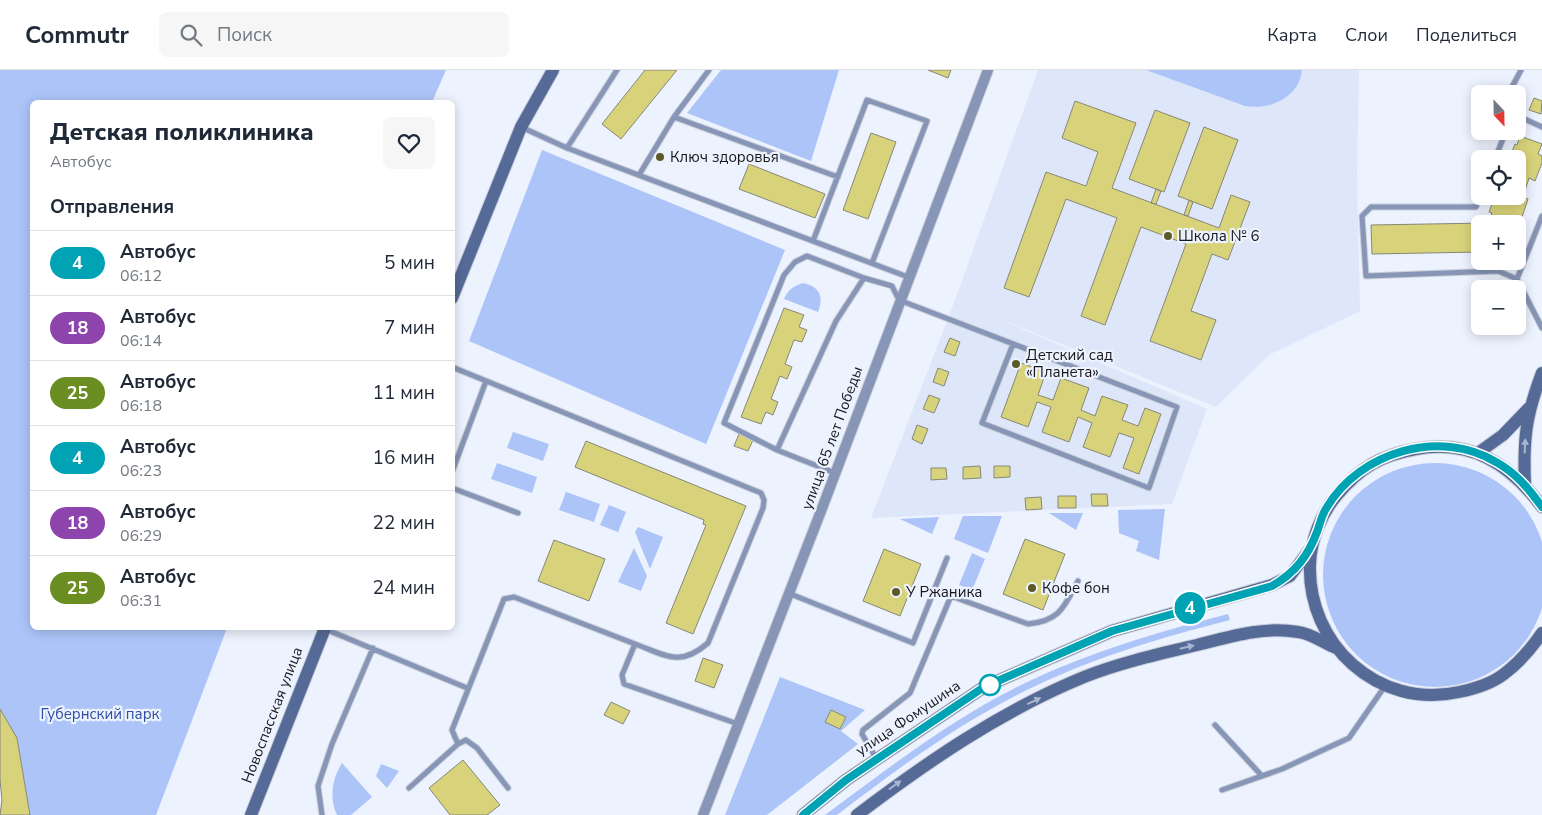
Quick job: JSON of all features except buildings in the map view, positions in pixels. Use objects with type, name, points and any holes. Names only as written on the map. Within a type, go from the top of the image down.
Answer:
[{"type":"main road","points":[[455,291],[521,126],[553,70]]},
{"type":"main road","points":[[1525,484],[1524,448],[1529,408],[1542,372]]},
{"type":"main road","points":[[1478,453],[1503,435],[1529,408]]},
{"type":"main road","points":[[1542,507],[1525,484],[1496,461],[1478,453],[1436,446],[1393,453],[1355,474],[1326,507],[1311,548],[1310,583],[1318,618],[1336,648],[1358,670],[1385,686],[1415,694],[1445,695],[1475,689],[1503,675],[1528,654],[1542,632]]},
{"type":"main road","name":"улица Фомушина","points":[[803,815],[876,759],[984,687],[1112,631],[1272,586],[1290,576],[1311,548]]},
{"type":"main road","name":"Новоспасская улица","points":[[251,815],[323,630]]},
{"type":"main road","points":[[857,815],[870,811],[896,784],[1012,711],[1084,677],[1165,652],[1265,630],[1299,632],[1336,648]]},
{"type":"street","name":"улица 65 лет Победы","points":[[703,815],[988,70]]},
{"type":"lane","points":[[567,148],[617,70]]},
{"type":"lane","points":[[639,175],[674,117],[709,70]]},
{"type":"lane","points":[[1513,85],[1521,70]]},
{"type":"lane","points":[[813,241],[867,100],[927,121],[872,264]]},
{"type":"lane","points":[[674,117],[838,177]]},
{"type":"lane","points":[[1526,120],[1542,127]]},
{"type":"lane","points":[[521,126],[567,148],[908,277]]},
{"type":"lane","points":[[1476,205],[1371,207],[1362,216],[1366,276],[1498,271],[1517,279],[1542,328]]},
{"type":"lane","points":[[1517,279],[1542,216]]},
{"type":"lane","points":[[835,473],[777,450],[724,423],[784,275],[795,262],[808,256],[864,278],[892,286],[899,300],[1013,344],[1177,408],[1149,488],[982,423],[1013,344]]},
{"type":"lane","points":[[777,450],[836,321],[864,278]]},
{"type":"lane","points":[[455,369],[761,493],[764,500],[708,643],[694,656],[677,659],[508,597],[504,599],[467,688],[452,730],[458,744]]},
{"type":"lane","points":[[455,464],[486,381],[491,383]]},
{"type":"lane","points":[[455,489],[518,512]]},
{"type":"lane","points":[[788,593],[914,644],[947,558]]},
{"type":"lane","points":[[876,759],[862,734],[863,730],[910,693],[952,596],[1028,624],[1040,623],[1052,618],[1062,610],[1078,581]]},
{"type":"lane","points":[[329,630],[467,688]]},
{"type":"lane","points":[[635,644],[622,675],[624,684],[739,725]]},
{"type":"lane","points":[[322,815],[318,786],[332,744],[373,648]]},
{"type":"lane","points":[[1222,790],[1262,776],[1349,738],[1385,686]]},
{"type":"lane","points":[[1215,725],[1262,776]]},
{"type":"lane","points":[[409,788],[458,744],[466,740],[477,748],[508,788]]},
{"type":"shaded area","name":"Школа № 6","points":[[1038,70],[1359,70],[1357,172],[1360,311],[1269,355],[1216,407],[988,314],[1207,409],[1172,504],[871,518],[955,300]]},
{"type":"green space","name":"Губернский парк","points":[[0,70],[446,70],[433,100],[30,100],[30,630],[226,630],[156,815],[30,815],[17,738],[0,709]]},
{"type":"green space","points":[[721,70],[839,70],[811,161],[687,113]]},
{"type":"green space","points":[[1146,70],[1302,70],[1300,80],[1289,95],[1273,104],[1255,107],[1245,106]]},
{"type":"green space","points":[[542,150],[785,250],[706,444],[469,341]]},
{"type":"green space","points":[[803,283],[813,287],[819,293],[821,301],[818,312],[784,299],[791,289]]},
{"type":"green space","points":[[513,432],[549,444],[543,461],[507,448]]},
{"type":"green space","points":[[497,463],[537,477],[532,493],[491,479]]},
{"type":"green space","points":[[1435,463],[1457,465],[1478,472],[1497,482],[1514,496],[1528,513],[1542,543],[1543,604],[1528,637],[1514,654],[1497,668],[1478,678],[1457,685],[1435,687],[1413,685],[1392,678],[1373,668],[1356,654],[1342,637],[1332,618],[1325,597],[1323,575],[1325,553],[1332,532],[1342,513],[1356,496],[1373,482],[1392,472],[1413,465]]},
{"type":"green space","points":[[566,492],[600,504],[594,522],[559,510]]},
{"type":"green space","points":[[609,505],[626,512],[618,532],[600,525]]},
{"type":"green space","points":[[1165,509],[1159,560],[1136,551],[1139,541],[1119,533],[1118,510]]},
{"type":"green space","points":[[1049,513],[1083,513],[1076,530]]},
{"type":"green space","points":[[963,516],[1002,516],[988,553],[954,539]]},
{"type":"green space","points":[[939,517],[932,534],[900,519]]},
{"type":"green space","points":[[638,527],[663,537],[650,569],[635,532]]},
{"type":"green space","points":[[634,548],[647,576],[641,591],[618,582]]},
{"type":"green space","points":[[972,553],[985,559],[972,590],[959,585]]},
{"type":"green space","points":[[1228,614],[1230,620],[1177,634],[1099,659],[1023,692],[950,734],[904,765],[837,815],[825,815],[944,729],[1021,685],[1071,663],[1123,644]]},
{"type":"green space","points":[[780,677],[865,710],[841,731],[858,744],[767,815],[725,815]]},
{"type":"green space","points":[[342,763],[372,797],[351,815],[337,815],[333,802],[334,782]]},
{"type":"green space","points":[[381,764],[399,771],[387,788],[376,776]]},
{"type":"bus line","name":"4","points":[[803,815],[846,780],[929,722],[984,687],[1062,651],[1112,631],[1272,586],[1290,576],[1311,548],[1326,507],[1355,474],[1393,453],[1436,446],[1478,453],[1496,461],[1511,472],[1525,484],[1542,507]]},
{"type":"place","name":"Ключ здоровья","points":[[660,157]]},
{"type":"place","name":"Школа № 6","points":[[1168,236]]},
{"type":"place","name":"Детский сад «Планета»","points":[[1016,364]]},
{"type":"place","name":"Кофе бон","points":[[1032,588]]},
{"type":"place","name":"У Ржаника","points":[[896,592]]}]
